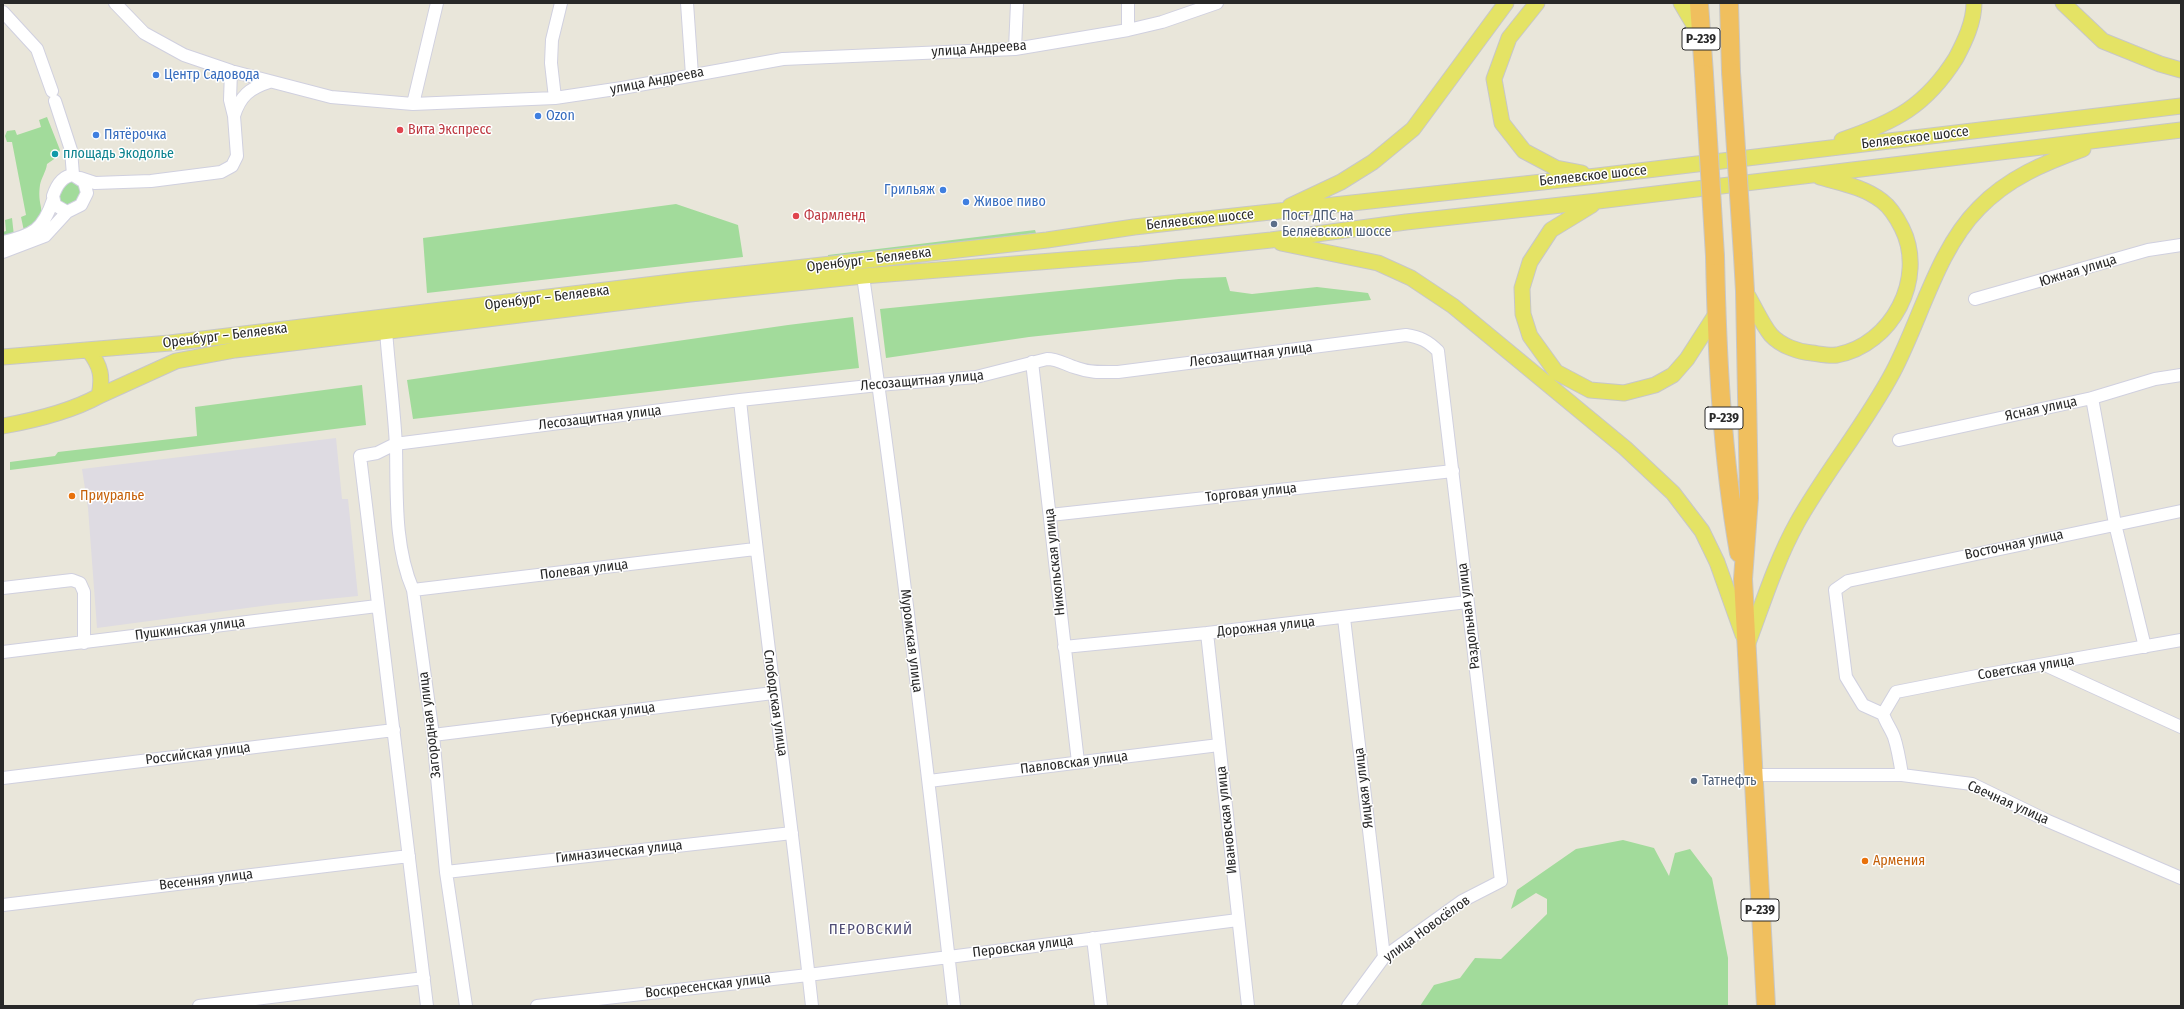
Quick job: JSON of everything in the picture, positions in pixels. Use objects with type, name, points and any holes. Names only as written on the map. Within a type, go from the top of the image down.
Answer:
[{"type":"highway","name":"Р-239","points":[[1699,3],[1715,256],[1716,314],[1729,498],[1743,579]]},
{"type":"highway","name":"Р-239","points":[[1730,7],[1731,72],[1745,290],[1749,498],[1743,579],[1766,1006]]},
{"type":"main road","points":[[1277,212],[1341,182],[1373,162],[1413,129],[1506,3]]},
{"type":"main road","points":[[1537,3],[1509,38],[1494,79],[1502,123],[1524,151],[1556,168],[1597,176]]},
{"type":"main road","points":[[1681,3],[1701,37]]},
{"type":"main road","points":[[1816,150],[1893,120],[1919,103],[1943,78],[1962,47],[1969,28],[1974,3]]},
{"type":"main road","points":[[2063,3],[2103,41],[2160,64],[2181,70]]},
{"type":"main road","name":"Беляевское шоссе","points":[[1005,245],[1134,227],[1597,176],[2181,106]]},
{"type":"main road","name":"Беляевское шоссе","points":[[1007,264],[1140,254],[1270,240],[1406,222],[1598,201],[2181,130]]},
{"type":"main road","points":[[1746,646],[1782,556],[1797,523],[1856,434],[1893,372],[1939,270],[1963,227],[1978,209],[1998,191],[2022,175],[2105,140]]},
{"type":"main road","points":[[1745,290],[1772,336],[1798,352],[1835,356],[1855,350],[1878,334],[1895,315],[1904,296],[1910,272],[1910,255],[1905,235],[1897,219],[1883,201],[1862,189],[1813,175]]},
{"type":"main road","points":[[1598,201],[1551,230],[1530,262],[1522,288],[1523,314],[1530,336],[1556,372],[1590,390],[1624,393],[1654,385],[1673,375],[1687,359],[1716,314]]},
{"type":"main road","points":[[1270,240],[1378,263],[1411,278],[1453,306],[1625,448],[1673,493],[1702,531],[1717,562],[1746,646]]},
{"type":"main road","name":"Оренбург – Беляевка","points":[[3,357],[89,351],[1005,245]]},
{"type":"main road","name":"Оренбург – Беляевка","points":[[3,426],[28,422],[83,405],[99,396],[176,361],[235,350],[690,294],[862,276],[1007,264]]},
{"type":"main road","points":[[89,351],[101,368],[103,380],[99,396]]},
{"type":"street","points":[[413,104],[437,3]]},
{"type":"street","points":[[555,98],[551,63],[552,40],[561,3]]},
{"type":"street","points":[[686,3],[692,75]]},
{"type":"street","points":[[1015,49],[1017,3]]},
{"type":"street","points":[[1128,3],[1128,30]]},
{"type":"street","name":"улица Андреева","points":[[118,4],[150,36],[184,55],[231,71],[331,97],[413,104],[555,98],[622,88],[783,59],[1015,49],[1128,30],[1162,22],[1217,3]]},
{"type":"street","points":[[3,12],[37,50],[71,150],[76,177],[86,185],[87,192],[85,199]]},
{"type":"street","points":[[3,242],[19,237],[38,228],[46,220],[53,200],[54,192],[66,176],[76,177],[95,183],[179,178],[222,172],[232,166],[238,156],[234,116],[230,100],[231,71]]},
{"type":"street","points":[[234,116],[244,94],[257,86],[269,82]]},
{"type":"street","points":[[3,252],[45,236],[67,212],[73,210],[85,199],[112,182]]},
{"type":"street","points":[[53,200],[56,205],[67,212]]},
{"type":"street","name":"Южная улица","points":[[1975,299],[2148,250],[2181,245]]},
{"type":"street","name":"Муромская улица","points":[[862,276],[878,385],[928,781],[954,1006]]},
{"type":"street","name":"Загородная улица","points":[[386,331],[396,444],[398,514],[404,570],[413,590],[433,734],[446,872],[466,1006]]},
{"type":"street","name":"Лесозащитная улица","points":[[377,606],[360,456],[377,453],[396,444],[740,400],[878,385],[976,377],[993,374],[1032,362],[1054,359],[1077,368],[1094,372],[1118,372],[1406,334],[1420,337],[1430,342],[1438,351]]},
{"type":"street","name":"Раздольная улица","points":[[1438,351],[1501,880]]},
{"type":"street","name":"Никольская улица","points":[[1032,362],[1078,762]]},
{"type":"street","name":"Ясная улица","points":[[1899,440],[2092,398],[2155,379],[2181,375]]},
{"type":"street","points":[[2092,398],[2114,524],[2145,647]]},
{"type":"street","name":"Слободская улица","points":[[740,400],[755,549],[792,833],[812,1006]]},
{"type":"street","name":"Торговая улица","points":[[1050,515],[1453,471]]},
{"type":"street","name":"Восточная улица","points":[[1883,714],[1863,705],[1846,677],[1835,590],[1848,580],[2181,511]]},
{"type":"street","name":"Полевая улица","points":[[413,590],[755,549]]},
{"type":"street","points":[[3,588],[72,580],[80,583],[84,592],[84,643]]},
{"type":"street","name":"Дорожная улица","points":[[1064,647],[1344,618],[1467,602]]},
{"type":"street","points":[[377,606],[394,730],[427,1006]]},
{"type":"street","name":"Пушкинская улица","points":[[3,652],[377,606]]},
{"type":"street","name":"Яицкая улица","points":[[1344,618],[1384,957]]},
{"type":"street","name":"Ивановская улица","points":[[1207,633],[1248,1006]]},
{"type":"street","name":"Советская улица","points":[[1883,714],[1896,692],[1977,676],[2181,640]]},
{"type":"street","points":[[2072,679],[2078,659]]},
{"type":"street","points":[[2045,665],[2072,679],[2181,727]]},
{"type":"street","name":"Губернская улица","points":[[433,734],[773,693]]},
{"type":"street","points":[[1883,714],[1886,724],[1893,735],[1900,756],[1902,775]]},
{"type":"street","name":"Российская улица","points":[[3,778],[394,730]]},
{"type":"street","name":"Павловская улица","points":[[928,781],[1219,745]]},
{"type":"street","name":"Свечная улица","points":[[1753,775],[1902,775],[1972,784],[2048,821],[2181,878]]},
{"type":"street","name":"Гимназическая улица","points":[[446,872],[792,833]]},
{"type":"street","name":"Весенняя улица","points":[[3,905],[409,856]]},
{"type":"street","name":"улица Новосёлов","points":[[1348,1006],[1384,957],[1462,901],[1501,880]]},
{"type":"street","name":"Перовская улица","points":[[808,975],[1238,920]]},
{"type":"street","points":[[1093,938],[1101,1006]]},
{"type":"street","name":"Воскресенская улица","points":[[537,1006],[808,975]]},
{"type":"street","points":[[199,1006],[424,978]]},
{"type":"shaded area","points":[[336,438],[342,499],[348,499],[358,596],[277,604],[97,628],[88,508],[82,469]]},
{"type":"green space","points":[[47,117],[60,150],[57,157],[47,164],[41,182],[39,194],[41,214],[33,224],[24,231],[21,217],[26,215],[12,142],[7,142],[5,136],[7,131],[15,130],[17,135],[41,127],[39,120]]},
{"type":"green space","points":[[76,179],[83,190],[79,201],[66,206],[59,203],[57,193],[62,186]]},
{"type":"green space","points":[[676,204],[738,225],[743,257],[427,293],[423,238]]},
{"type":"green space","points":[[12,218],[14,236],[3,240],[3,232],[6,231],[5,220]]},
{"type":"green space","points":[[1035,230],[1036,233],[828,258],[828,255]]},
{"type":"green space","points":[[1226,277],[1230,291],[1252,294],[1317,287],[1368,293],[1371,300],[1029,337],[886,358],[880,309],[1179,279]]},
{"type":"green space","points":[[853,317],[859,368],[413,419],[407,380]]},
{"type":"green space","points":[[362,385],[366,425],[10,470],[10,462],[55,456],[58,452],[197,436],[195,407]]},
{"type":"green space","points":[[1623,840],[1654,848],[1669,876],[1675,853],[1690,849],[1712,878],[1728,958],[1728,1006],[1420,1006],[1434,985],[1460,978],[1475,958],[1501,959],[1547,914],[1547,899],[1536,893],[1511,909],[1517,890],[1576,849]]},
{"type":"place","name":"Центр Садовода","points":[[156,75]]},
{"type":"place","name":"Ozon","points":[[538,116]]},
{"type":"place","name":"Вита Экспресс","points":[[400,130]]},
{"type":"place","name":"Пятёрочка","points":[[96,135]]},
{"type":"place","name":"площадь Экодолье","points":[[55,154]]},
{"type":"place","name":"Грильяж","points":[[943,190]]},
{"type":"place","name":"Живое пиво","points":[[966,202]]},
{"type":"place","name":"Фармленд","points":[[796,216]]},
{"type":"place","name":"Пост ДПС на Беляевском шоссе","points":[[1274,224]]},
{"type":"place","name":"Приуралье","points":[[72,496]]},
{"type":"place","name":"Татнефть","points":[[1694,781]]},
{"type":"place","name":"Армения","points":[[1865,861]]},
{"type":"district","name":"ПЕРОВСКИЙ","points":[[871,930]]}]
